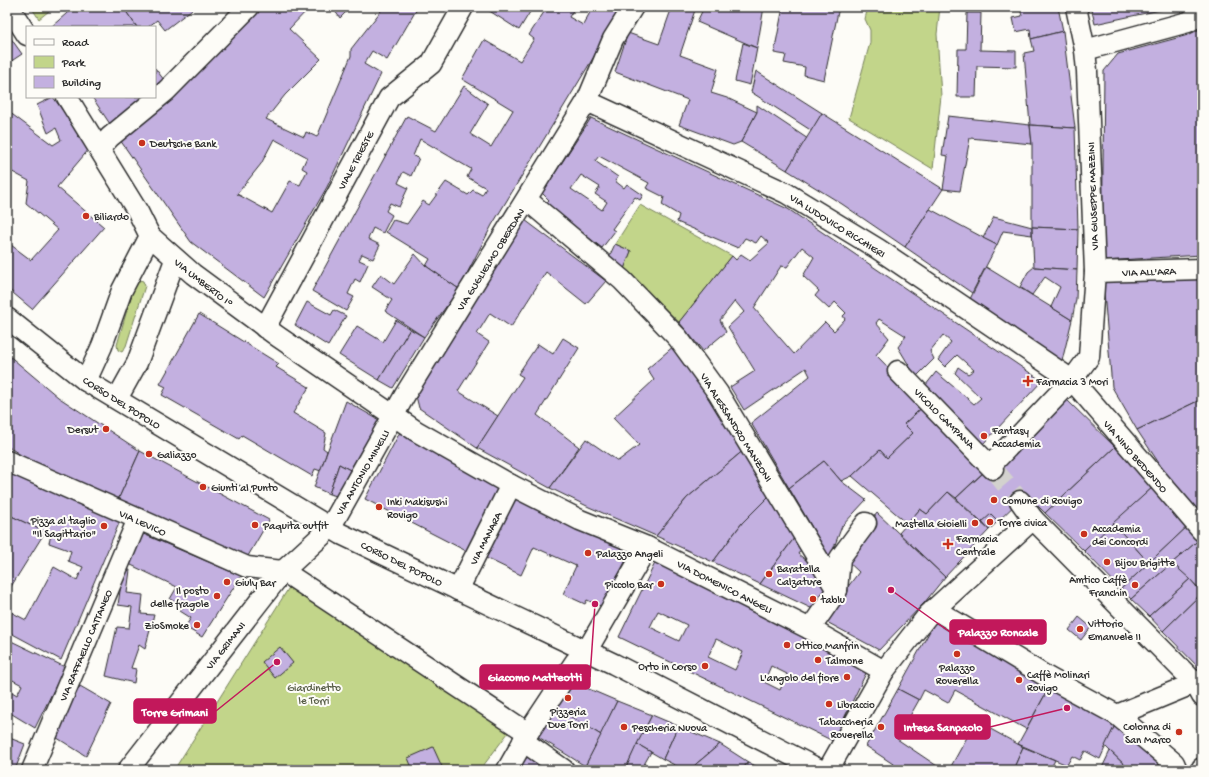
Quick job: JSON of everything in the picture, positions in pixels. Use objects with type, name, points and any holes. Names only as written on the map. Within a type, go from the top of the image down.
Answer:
[{"type":"street","points":[[9,7],[26,33]]},
{"type":"street","points":[[100,148],[110,137],[166,91],[249,7]]},
{"type":"street","name":"VIALE TRIESTE","points":[[265,328],[389,98],[431,64],[463,7]]},
{"type":"street","name":"VIA GUGLIELMO OBERDAN","points":[[394,417],[406,393],[587,101],[612,39],[634,7]]},
{"type":"street","name":"VIA GIUSEPPE MAZZINI","points":[[992,467],[1072,380],[1088,356],[1095,272],[1085,50],[1076,7]]},
{"type":"street","points":[[1085,50],[1188,22],[1202,14]]},
{"type":"street","name":"VIA UMBERTO I°","points":[[68,98],[100,148],[138,212],[150,236],[175,260],[265,328],[394,417]]},
{"type":"street","name":"VIA LUDOVICO RICCHIERI","points":[[587,101],[786,193],[878,249],[1072,380]]},
{"type":"street","name":"VIA ALESSANDRO MANZONI","points":[[527,200],[622,280],[678,338],[718,393],[837,590]]},
{"type":"street","points":[[86,381],[102,346],[122,290],[150,236]]},
{"type":"street","points":[[117,399],[137,363],[175,260]]},
{"type":"street","name":"VIA ALL'ARA","points":[[1095,272],[1202,269]]},
{"type":"street","name":"CORSO DEL POPOLO","points":[[7,318],[86,381],[330,528],[586,652],[820,770]]},
{"type":"street","name":"VICOLO CAMPANA","points":[[898,371],[992,467]]},
{"type":"street","name":"VIA NINO BEDENDO","points":[[1072,380],[1202,531]]},
{"type":"street","name":"VIA DOMENICO ANGELI","points":[[394,417],[512,485],[580,520],[646,547],[810,629],[884,671]]},
{"type":"street","name":"VIA ANTONIO MINELLI","points":[[330,528],[394,417]]},
{"type":"street","name":"VIA LEVICO","points":[[7,461],[247,567],[283,571]]},
{"type":"street","name":"VIA MANARA","points":[[458,590],[512,485]]},
{"type":"street","points":[[1020,501],[1033,519],[1200,686],[1117,715]]},
{"type":"street","name":"VIA RAFFAELLO CATTANEO","points":[[32,770],[138,519]]},
{"type":"street","points":[[828,770],[884,671],[934,609],[1033,519]]},
{"type":"street","points":[[810,629],[837,590],[840,558],[866,523]]},
{"type":"street","name":"VIA GRIMANI","points":[[128,770],[283,571],[330,528]]},
{"type":"street","points":[[507,770],[525,737],[576,662],[586,652],[646,547]]},
{"type":"street","points":[[283,571],[525,737],[564,770]]},
{"type":"street","points":[[934,609],[1049,678],[1117,715],[1174,763],[1177,770]]},
{"type":"green space","points":[[31,7],[54,7],[39,19]]},
{"type":"green space","points":[[868,7],[940,7],[937,34],[941,96],[933,169],[849,118],[870,43],[870,30],[865,19]]},
{"type":"green space","points":[[640,205],[732,256],[679,322],[624,269],[631,251],[615,244]]},
{"type":"green space","points":[[140,280],[143,281],[145,286],[126,346],[122,352],[118,350],[117,345],[135,282]]},
{"type":"green space","name":"Giardinetto le Torri","points":[[290,586],[511,729],[480,770],[174,770]]},
{"type":"building","points":[[74,7],[123,7],[136,26],[52,26]]},
{"type":"building","points":[[123,7],[195,7],[165,30],[157,20],[149,26],[136,26]]},
{"type":"building","points":[[259,7],[310,7],[289,29],[321,59],[285,95],[266,119],[304,137],[306,132],[317,137],[351,56],[351,49],[384,7],[418,7],[387,60],[372,51],[364,64],[381,74],[327,187],[264,297],[191,242],[120,140],[205,64]],"holes":[[[274,139],[307,157],[302,168],[307,171],[300,185],[290,181],[272,213],[237,194],[261,164]]]},
{"type":"building","points":[[332,7],[351,7],[340,18]]},
{"type":"building","points":[[490,7],[533,7],[519,30],[488,10]]},
{"type":"building","points":[[543,7],[575,7],[569,17],[583,25],[593,7],[624,7],[492,225],[459,289],[426,266],[430,259],[386,232],[393,220],[407,224],[423,201],[429,205],[446,182],[468,195],[473,190],[482,195],[486,188],[467,177],[471,169],[420,139],[413,156],[419,158],[411,176],[403,172],[398,183],[408,188],[399,207],[390,203],[386,211],[392,215],[383,233],[373,228],[368,239],[380,245],[373,259],[362,254],[359,260],[368,264],[360,282],[355,279],[348,294],[354,297],[346,311],[312,291],[407,116],[436,131],[464,86],[488,104],[470,134],[491,147],[513,110],[462,79],[484,40],[520,61],[534,39],[529,35],[546,9]]},
{"type":"building","points":[[672,7],[696,7],[680,55],[718,69],[711,93],[727,98],[757,112],[741,142],[733,145],[679,125],[688,100],[615,72],[628,33],[659,44]]},
{"type":"building","points":[[704,7],[764,7],[757,48],[697,22]]},
{"type":"building","points":[[783,7],[839,7],[824,80],[804,75],[805,67],[784,63],[786,55],[774,53]]},
{"type":"building","points":[[1006,7],[1022,7],[1007,10]]},
{"type":"building","points":[[1058,7],[1063,31],[1031,39],[1030,29],[1016,32],[1013,18],[1022,16],[1020,8]]},
{"type":"building","points":[[1091,7],[1174,7],[1095,24]]},
{"type":"building","points":[[967,13],[981,13],[980,50],[1016,51],[1016,67],[977,66],[976,97],[957,97],[958,49],[966,49]]},
{"type":"building","points":[[1202,28],[1202,255],[1102,261],[1104,71],[1118,54],[1188,35]]},
{"type":"building","points":[[1063,31],[1075,128],[1030,125],[1024,53],[1034,51],[1031,39]]},
{"type":"building","points":[[7,33],[22,54],[7,64]]},
{"type":"building","points":[[743,43],[757,48],[750,85],[735,81]]},
{"type":"building","points":[[156,69],[167,84],[156,92]]},
{"type":"building","points":[[756,71],[822,113],[812,131],[751,92]]},
{"type":"building","points":[[54,98],[90,148],[57,187],[104,227],[32,309],[7,288],[7,250],[11,245],[31,260],[58,230],[26,203],[29,181],[7,169],[7,113],[9,112],[53,145],[61,140],[56,128],[48,133],[37,105]]},
{"type":"building","points":[[93,98],[149,98],[112,127]]},
{"type":"building","points":[[757,105],[808,139],[787,170],[741,142],[757,112]]},
{"type":"building","points":[[822,113],[943,189],[905,247],[842,204],[787,170]]},
{"type":"building","points":[[948,116],[1030,125],[1032,144],[970,138],[960,191],[943,189],[948,156],[942,155]]},
{"type":"building","points":[[591,118],[788,209],[1042,381],[982,445],[922,390],[936,372],[974,404],[981,398],[955,373],[958,367],[968,374],[974,370],[957,355],[945,367],[938,360],[951,342],[943,335],[930,351],[934,359],[916,377],[898,347],[906,336],[879,319],[876,323],[889,338],[876,355],[925,405],[904,424],[913,433],[887,458],[880,450],[852,476],[841,481],[824,461],[789,488],[751,423],[810,376],[806,368],[744,410],[730,387],[755,371],[728,327],[744,312],[735,301],[720,320],[726,332],[703,351],[679,322],[732,256],[736,260],[741,254],[750,260],[769,243],[761,236],[756,243],[745,238],[738,248],[677,222],[679,215],[662,205],[664,197],[646,188],[649,183],[599,156],[595,161],[618,177],[615,181],[624,188],[627,184],[643,195],[640,200],[635,197],[612,229],[615,231],[602,248],[545,204],[549,200],[542,193]],"holes":[[[581,175],[600,187],[595,194],[607,202],[602,210],[571,189]],[[802,247],[814,257],[803,276],[819,291],[815,296],[829,309],[835,302],[846,313],[843,316],[845,319],[834,331],[825,322],[794,354],[754,308],[781,266],[787,267]]]},
{"type":"building","points":[[1030,125],[1075,128],[1078,229],[1032,227],[1032,144]]},
{"type":"building","points":[[930,209],[997,245],[972,293],[905,247]]},
{"type":"building","points":[[521,217],[606,281],[586,304],[546,272],[511,327],[490,313],[477,334],[489,342],[458,391],[498,416],[477,448],[419,408],[416,396]]},
{"type":"building","points":[[994,217],[1032,227],[1032,235],[1003,231],[997,245],[983,238]]},
{"type":"building","points":[[1032,227],[1078,229],[1077,270],[1034,267]]},
{"type":"building","points":[[615,244],[631,251],[624,269],[609,257]]},
{"type":"building","points":[[415,254],[426,266],[459,289],[424,337],[385,311],[392,300],[372,287],[381,274],[394,284]]},
{"type":"building","points":[[986,267],[1072,320],[1062,361],[968,303]]},
{"type":"building","points":[[1034,267],[1077,270],[1076,299],[1072,320],[1051,307],[1060,287],[1045,277],[1032,295],[1020,287],[1028,272]]},
{"type":"building","points":[[1202,277],[1202,399],[1137,430],[1112,387],[1103,280]]},
{"type":"building","points":[[307,302],[331,315],[334,310],[346,316],[328,346],[295,325]]},
{"type":"building","points":[[199,314],[279,364],[276,367],[309,387],[293,413],[326,433],[323,448],[327,451],[321,471],[315,469],[312,476],[242,435],[239,439],[162,395],[166,387],[160,384]]},
{"type":"building","points":[[396,320],[410,329],[379,380],[339,355],[357,326],[383,342]]},
{"type":"building","points":[[410,329],[424,337],[393,388],[379,380]]},
{"type":"building","points":[[563,338],[579,348],[537,415],[579,447],[550,488],[477,448],[523,377],[518,374],[538,344],[553,354]]},
{"type":"building","points":[[675,345],[745,449],[687,498],[656,536],[589,507],[550,488],[586,439],[618,461],[639,445],[613,418],[654,380],[647,369]]},
{"type":"building","points":[[7,354],[58,397],[140,451],[118,500],[27,459],[7,446]]},
{"type":"building","points":[[1065,398],[1115,447],[1045,513],[1026,494],[989,530],[956,498]]},
{"type":"building","points":[[1202,399],[1202,512],[1198,515],[1178,492],[1137,430]]},
{"type":"building","points":[[346,401],[379,420],[350,470],[339,464],[329,494],[314,487]]},
{"type":"building","points":[[925,405],[989,467],[956,498],[948,492],[927,514],[920,509],[908,524],[852,476],[880,450],[887,458],[913,433],[904,424]]},
{"type":"building","points":[[400,432],[507,487],[472,554],[365,499]]},
{"type":"building","points":[[1115,447],[1153,487],[1084,551],[1045,513]]},
{"type":"building","points":[[745,449],[772,493],[742,523],[713,562],[656,536],[687,498]]},
{"type":"building","points":[[140,451],[269,520],[248,556],[118,500]]},
{"type":"building","points":[[824,461],[841,481],[866,500],[842,526],[830,558],[789,488]]},
{"type":"building","points":[[339,464],[350,470],[337,496],[329,494]]},
{"type":"building","points":[[7,469],[120,521],[61,660],[7,631],[7,614],[9,611],[26,620],[54,567],[77,580],[83,567],[68,561],[71,551],[49,543],[51,535],[7,514]]},
{"type":"building","points":[[1153,487],[1189,525],[1149,563],[1113,523]]},
{"type":"building","points":[[948,492],[989,530],[945,577],[899,533],[920,509],[927,514]]},
{"type":"building","name":"Palazzo Angeli","points":[[514,493],[632,548],[615,582],[607,609],[587,600],[585,604],[563,594],[576,566],[534,547],[521,575],[484,557]]},
{"type":"building","points":[[772,493],[798,533],[760,584],[713,562],[742,523]]},
{"type":"building","points":[[877,513],[945,577],[925,602],[879,650],[823,620],[859,572],[844,558]]},
{"type":"building","points":[[7,514],[45,532],[7,593]]},
{"type":"building","name":"Torre civica","points":[[991,514],[998,521],[989,530],[982,522]]},
{"type":"building","points":[[1113,523],[1149,563],[1121,589],[1084,551]]},
{"type":"building","points":[[1189,525],[1201,538],[1131,599],[1121,589]]},
{"type":"building","points":[[141,533],[241,576],[202,637],[185,627],[191,618],[180,611],[183,607],[170,599],[177,587],[129,564]]},
{"type":"building","points":[[798,533],[805,544],[798,554],[819,570],[830,589],[817,611],[760,584]]},
{"type":"building","points":[[1202,538],[1202,591],[1172,563]]},
{"type":"building","points":[[656,561],[870,665],[833,741],[619,637]],"holes":[[[658,611],[687,625],[679,641],[650,627]],[[716,639],[743,652],[735,670],[708,657]],[[771,666],[787,674],[780,690],[764,682]]]},
{"type":"building","points":[[1172,563],[1190,579],[1149,616],[1131,599]]},
{"type":"building","points":[[123,570],[130,570],[127,593],[143,595],[141,614],[154,615],[145,649],[139,645],[131,668],[136,669],[134,683],[106,676],[117,627],[129,628],[132,607],[118,605]]},
{"type":"building","points":[[1190,579],[1202,593],[1163,631],[1149,616]]},
{"type":"building","points":[[1202,593],[1202,670],[1201,670],[1163,631]]},
{"type":"building","name":"Vittorio Emanuele II","points":[[1079,617],[1091,627],[1081,640],[1069,630]]},
{"type":"building","name":"Palazzo Roverella","points":[[936,620],[1051,684],[1026,729],[955,690],[948,703],[924,690],[919,700],[898,689]]},
{"type":"building","points":[[7,639],[65,667],[35,728],[7,711],[7,689],[17,695],[22,685],[7,677]]},
{"type":"building","points":[[280,647],[293,663],[275,678],[262,662]]},
{"type":"building","points":[[570,681],[617,701],[601,735],[552,705]]},
{"type":"building","points":[[1051,684],[1117,721],[1100,759],[1085,751],[1080,760],[1072,756],[1067,765],[1018,744]]},
{"type":"building","points":[[80,686],[111,704],[86,756],[54,736]]},
{"type":"building","points":[[898,689],[919,700],[897,739],[943,770],[902,770],[866,746]]},
{"type":"building","points":[[617,701],[652,715],[625,770],[591,770],[585,766]]},
{"type":"building","points":[[552,705],[601,735],[585,766],[532,733]]},
{"type":"building","points":[[652,715],[678,726],[663,759],[637,744]]},
{"type":"building","points":[[976,721],[1023,747],[1013,770],[949,770]]},
{"type":"building","points":[[1117,721],[1168,770],[1130,770],[1110,751],[1105,746]]},
{"type":"building","points":[[678,726],[720,744],[691,770],[684,770],[663,759]]},
{"type":"building","points":[[7,737],[25,744],[15,770],[7,770]]},
{"type":"building","points":[[637,744],[651,752],[641,770],[625,770]]},
{"type":"building","points":[[720,744],[748,762],[742,770],[691,770],[696,764]]},
{"type":"building","points":[[433,747],[443,769],[413,770],[408,758]]},
{"type":"building","points":[[1023,747],[1055,760],[1050,770],[1013,770]]},
{"type":"building","points":[[531,751],[555,770],[518,770]]},
{"type":"building","points":[[1110,751],[1130,770],[1101,770]]},
{"type":"building","points":[[748,762],[763,770],[742,770]]},
{"type":"building","points":[[292,765],[308,770],[290,770]]},
{"type":"tunnel","points":[[993,469],[1020,501]]},
{"type":"place","name":"Deutsche Bank","points":[[142,143]]},
{"type":"place","name":"Biliardo","points":[[86,216]]},
{"type":"place","name":"Farmacia 3 Mori","points":[[1028,381]]},
{"type":"place","name":"Dersut","points":[[106,429]]},
{"type":"place","name":"Fantasy Accademia","points":[[984,436]]},
{"type":"place","name":"Galiazzo","points":[[149,454]]},
{"type":"place","name":"Giunti al Punto","points":[[203,487]]},
{"type":"place","name":"Comune di Rovigo","points":[[994,500]]},
{"type":"place","name":"Inki Makisushi Rovigo","points":[[379,507]]},
{"type":"place","name":"Torre civica","points":[[990,522]]},
{"type":"place","name":"Mastella Gioielli","points":[[975,523]]},
{"type":"place","name":"Paquita outfit","points":[[255,525]]},
{"type":"place","name":"Pizza al taglio \"Il Sagittario\"","points":[[104,526]]},
{"type":"place","name":"Accademia dei Concordi","points":[[1084,534]]},
{"type":"place","name":"Farmacia Centrale","points":[[948,544]]},
{"type":"place","name":"Palazzo Angeli","points":[[588,553]]},
{"type":"place","name":"Bijou Brigitte","points":[[1107,562]]},
{"type":"place","name":"Baratella Calzature","points":[[769,574]]},
{"type":"place","name":"Giuly Bar","points":[[227,582]]},
{"type":"place","name":"Piccolo Bar","points":[[661,584]]},
{"type":"place","name":"Amtico Caffè Franchin","points":[[1135,585]]},
{"type":"place","name":"Palazzo Roncale","points":[[891,590]]},
{"type":"place","name":"Il posto delle fragole","points":[[217,596]]},
{"type":"place","name":"tablu","points":[[813,599]]},
{"type":"place","name":"Giacomo Matteotti","points":[[595,604]]},
{"type":"place","name":"ZioSmoke","points":[[197,625]]},
{"type":"place","name":"Vittorio Emanuele II","points":[[1080,629]]},
{"type":"place","name":"Ottico Manfrin","points":[[787,645]]},
{"type":"place","name":"Palazzo Roverella","points":[[957,654]]},
{"type":"place","name":"Talmone","points":[[818,660]]},
{"type":"place","name":"Torre Grimani","points":[[277,662]]},
{"type":"place","name":"Orto in Corso","points":[[705,666]]},
{"type":"place","name":"L'angolo del fiore","points":[[847,677]]},
{"type":"place","name":"Caffè Molinari Rovigo","points":[[1019,680]]},
{"type":"place","name":"Pizzeria Due Torri","points":[[568,698]]},
{"type":"place","name":"Libraccio","points":[[829,704]]},
{"type":"place","name":"Intesa Sanpaolo","points":[[1067,708]]},
{"type":"place","name":"Pescheria Nuova","points":[[624,727]]},
{"type":"place","name":"Tabaccheria Roverella","points":[[881,727]]},
{"type":"place","name":"Colonna di San Marco","points":[[1179,732]]}]
